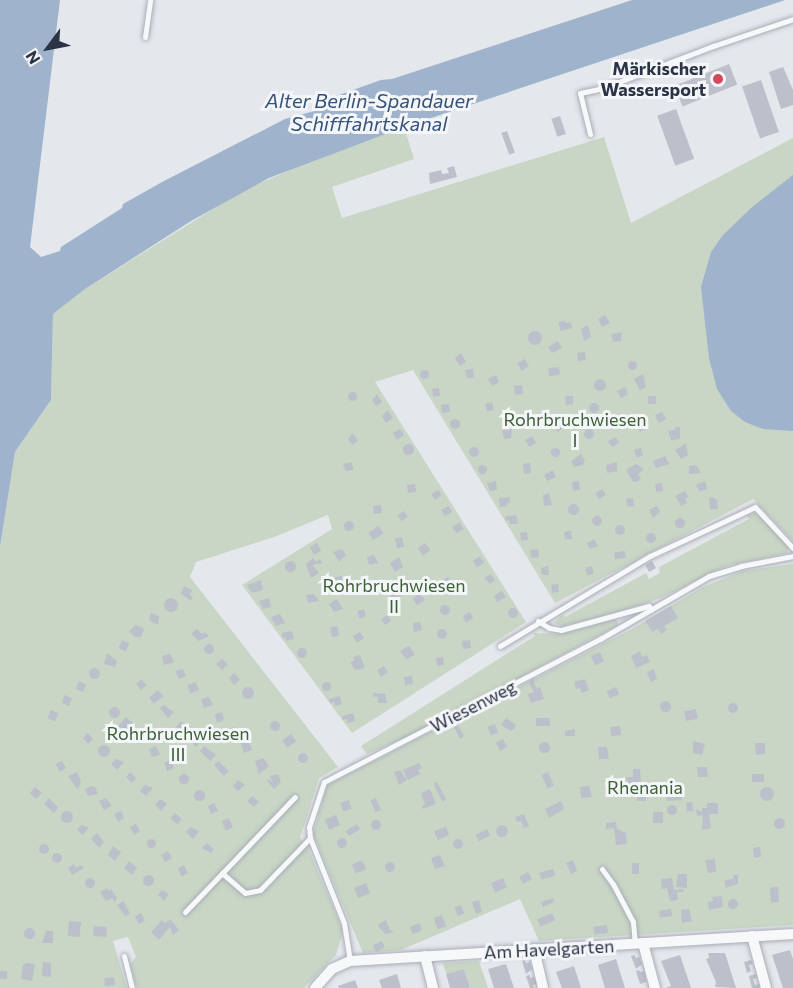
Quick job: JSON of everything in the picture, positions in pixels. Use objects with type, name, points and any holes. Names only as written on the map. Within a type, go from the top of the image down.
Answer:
[{"type":"street","name":"Am Havelgarten","points":[[350,960],[793,934]]},
{"type":"street","points":[[752,936],[766,988]]},
{"type":"street","points":[[639,943],[655,988]]},
{"type":"street","points":[[534,950],[543,988]]},
{"type":"street","points":[[425,956],[433,988]]},
{"type":"street","points":[[316,988],[332,969],[350,960]]},
{"type":"lane","points":[[145,37],[150,0]]},
{"type":"lane","points":[[590,134],[580,93],[603,88],[713,46],[793,19]]},
{"type":"lane","points":[[501,646],[538,621],[650,556],[755,507],[793,548]]},
{"type":"lane","name":"Wiesenweg","points":[[309,838],[309,827],[324,782],[529,677],[709,576],[741,566],[793,556]]},
{"type":"lane","points":[[538,621],[549,628],[561,630],[649,606],[651,609]]},
{"type":"lane","points":[[185,912],[295,797]]},
{"type":"lane","points":[[222,873],[245,893],[260,890],[309,838],[344,923],[350,960]]},
{"type":"lane","points":[[602,869],[613,884],[633,922],[639,943]]},
{"type":"lane","points":[[124,956],[132,988]]},
{"type":"green space","points":[[404,127],[414,159],[332,187],[342,218],[604,137],[631,223],[793,138],[793,541],[753,499],[555,603],[413,370],[375,382],[526,622],[352,733],[242,585],[332,529],[328,515],[274,537],[196,562],[190,577],[338,767],[319,778],[300,838],[307,846],[343,931],[336,955],[304,988],[137,988],[130,964],[136,957],[128,937],[113,941],[127,988],[0,988],[0,547],[15,452],[51,400],[53,314],[85,289],[242,191],[335,151]]},
{"type":"green space","points":[[758,514],[789,545],[787,553],[726,566],[661,598],[618,612],[563,626],[554,623],[562,615],[565,617],[646,573],[649,579],[660,573],[659,567],[749,519],[747,515]]},
{"type":"green space","name":"Rhenania","points":[[793,564],[793,925],[539,941],[520,899],[401,950],[363,953],[313,834],[327,785],[634,628],[701,588],[743,571]]},
{"type":"green space","points":[[617,620],[618,625],[418,732],[367,754],[361,746],[535,636],[533,633],[561,634]]},
{"type":"green space","points":[[479,961],[488,988],[470,988],[464,969],[446,974],[443,963]]},
{"type":"water","name":"Alter Berlin-Spandauer Schifffahrtskanal","points":[[0,0],[60,0],[30,247],[41,257],[60,251],[61,247],[122,208],[123,204],[164,181],[285,119],[322,109],[336,96],[381,80],[392,79],[632,0],[785,0],[404,127],[269,178],[191,221],[85,289],[53,314],[51,400],[15,452],[0,547]]},
{"type":"water","points":[[793,175],[793,431],[763,429],[745,422],[731,411],[717,389],[709,358],[701,287],[711,252],[723,235],[751,208]]},
{"type":"building","points":[[729,64],[737,84],[683,106],[674,86]]},
{"type":"building","points":[[783,67],[793,90],[793,105],[781,109],[769,72]]},
{"type":"building","points":[[761,80],[779,132],[760,139],[742,87]]},
{"type":"building","points":[[676,109],[694,159],[675,166],[657,116]]},
{"type":"building","points":[[560,116],[566,134],[557,137],[551,119]]},
{"type":"building","points":[[507,131],[515,153],[509,155],[501,133]]},
{"type":"building","points":[[454,166],[457,177],[430,184],[429,173],[441,170],[442,174],[449,173],[447,168]]},
{"type":"building","points":[[605,315],[610,323],[602,327],[598,319]]},
{"type":"building","points":[[565,321],[565,323],[571,322],[572,328],[560,331],[559,322]]},
{"type":"building","points":[[588,325],[591,337],[584,341],[581,329]]},
{"type":"building","points":[[532,331],[538,331],[542,338],[538,345],[532,345],[528,341],[528,335]]},
{"type":"building","points":[[622,332],[621,341],[613,342],[611,334]]},
{"type":"building","points":[[558,341],[562,348],[552,353],[548,347]]},
{"type":"building","points":[[585,352],[586,360],[578,361],[577,353]]},
{"type":"building","points":[[461,353],[466,362],[460,366],[455,358]]},
{"type":"building","points":[[525,359],[529,366],[522,371],[517,363]]},
{"type":"building","points":[[632,360],[637,365],[632,370],[627,365]]},
{"type":"building","points":[[559,367],[560,375],[549,376],[548,368]]},
{"type":"building","points":[[424,369],[429,374],[424,379],[419,374]]},
{"type":"building","points":[[473,369],[474,378],[467,378],[465,370]]},
{"type":"building","points":[[643,374],[646,387],[640,390],[634,379]]},
{"type":"building","points":[[496,375],[499,382],[492,386],[488,379]]},
{"type":"building","points":[[602,379],[606,385],[602,391],[598,391],[594,383]]},
{"type":"building","points":[[522,385],[523,394],[515,395],[514,386]]},
{"type":"building","points":[[625,387],[628,394],[621,398],[617,391]]},
{"type":"building","points":[[439,388],[440,396],[433,397],[432,389]]},
{"type":"building","points":[[352,391],[357,396],[352,401],[347,396]]},
{"type":"building","points":[[377,394],[382,402],[376,406],[372,400]]},
{"type":"building","points":[[565,396],[573,396],[573,404],[566,405]]},
{"type":"building","points":[[648,396],[656,396],[656,404],[648,404]]},
{"type":"building","points":[[492,402],[494,410],[487,411],[485,404]]},
{"type":"building","points":[[594,403],[598,404],[598,412],[594,413],[590,412],[589,408],[590,404]]},
{"type":"building","points":[[449,404],[450,412],[442,413],[441,405]]},
{"type":"building","points":[[388,410],[393,418],[386,423],[382,416]]},
{"type":"building","points":[[662,412],[666,419],[659,423],[655,415]]},
{"type":"building","points":[[538,414],[539,423],[532,424],[531,415]]},
{"type":"building","points":[[622,414],[623,423],[616,424],[615,415]]},
{"type":"building","points":[[455,419],[459,420],[459,428],[455,429],[451,428],[450,424],[451,420]]},
{"type":"building","points":[[561,421],[565,427],[558,432],[554,425]]},
{"type":"building","points":[[644,421],[648,427],[640,432],[637,425]]},
{"type":"building","points":[[675,427],[680,427],[680,439],[671,440],[668,431],[675,430]]},
{"type":"building","points":[[400,429],[404,435],[397,440],[393,433]]},
{"type":"building","points":[[512,429],[511,438],[504,439],[502,431]]},
{"type":"building","points":[[589,429],[594,434],[589,439],[584,434]]},
{"type":"building","points":[[353,433],[358,441],[352,445],[348,439]]},
{"type":"building","points":[[532,436],[536,443],[529,447],[525,440]]},
{"type":"building","points":[[616,437],[619,443],[612,447],[608,441]]},
{"type":"building","points":[[686,443],[688,455],[681,459],[675,450]]},
{"type":"building","points":[[408,444],[412,445],[412,453],[408,454],[404,453],[403,449],[404,445]]},
{"type":"building","points":[[474,447],[478,448],[478,456],[474,457],[470,456],[469,452],[470,448]]},
{"type":"building","points":[[555,447],[560,452],[555,457],[550,452]]},
{"type":"building","points":[[641,448],[643,456],[636,457],[634,450]]},
{"type":"building","points":[[581,454],[585,461],[583,465],[574,467],[571,461]]},
{"type":"building","points":[[665,456],[669,464],[656,468],[653,461]]},
{"type":"building","points":[[352,462],[353,470],[346,471],[343,464]]},
{"type":"building","points":[[617,462],[617,471],[607,473],[606,465]]},
{"type":"building","points":[[530,463],[531,473],[524,474],[523,464]]},
{"type":"building","points":[[482,464],[487,469],[482,474],[477,469]]},
{"type":"building","points":[[636,464],[644,469],[638,474],[641,479],[636,482],[632,481],[627,469]]},
{"type":"building","points":[[696,465],[701,473],[689,474],[689,466]]},
{"type":"building","points":[[553,470],[556,477],[547,481],[544,475]]},
{"type":"building","points":[[496,481],[497,490],[490,491],[487,483]]},
{"type":"building","points":[[579,481],[580,490],[573,491],[572,482]]},
{"type":"building","points":[[705,481],[707,489],[700,492],[696,485]]},
{"type":"building","points":[[662,483],[663,491],[656,492],[655,484]]},
{"type":"building","points":[[415,484],[416,492],[408,493],[407,485]]},
{"type":"building","points":[[602,489],[606,495],[599,499],[595,493]]},
{"type":"building","points":[[438,490],[442,495],[435,500],[431,494]]},
{"type":"building","points":[[685,491],[689,497],[685,499],[687,503],[681,506],[675,496]]},
{"type":"building","points":[[549,493],[552,505],[544,506],[543,495]]},
{"type":"building","points":[[510,497],[510,503],[507,503],[507,506],[500,507],[499,498]]},
{"type":"building","points":[[713,497],[717,500],[718,509],[710,509],[709,498]]},
{"type":"building","points":[[633,498],[634,506],[627,507],[626,499]]},
{"type":"building","points":[[573,503],[579,509],[573,515],[567,509]]},
{"type":"building","points":[[381,505],[382,513],[374,514],[373,506]]},
{"type":"building","points":[[449,506],[452,512],[445,516],[441,510]]},
{"type":"building","points":[[657,506],[660,512],[653,518],[649,510]]},
{"type":"building","points":[[404,511],[408,517],[401,521],[397,515]]},
{"type":"building","points":[[516,515],[518,524],[510,524],[509,520],[506,521],[505,517]]},
{"type":"building","points":[[597,516],[601,517],[601,525],[597,526],[593,525],[592,521],[593,517]]},
{"type":"building","points":[[680,518],[685,523],[680,528],[675,523]]},
{"type":"building","points":[[349,521],[354,526],[349,531],[344,526]]},
{"type":"building","points":[[459,522],[464,529],[456,533],[452,527]]},
{"type":"building","points":[[620,525],[624,526],[624,534],[620,535],[616,534],[615,530],[616,526]]},
{"type":"building","points":[[378,526],[383,533],[374,540],[368,533]]},
{"type":"building","points":[[571,531],[572,539],[565,540],[564,532]]},
{"type":"building","points":[[527,532],[528,540],[521,541],[520,533]]},
{"type":"building","points":[[651,533],[655,534],[655,542],[651,543],[647,542],[646,538],[647,534]]},
{"type":"building","points":[[402,537],[404,547],[397,548],[395,538]]},
{"type":"building","points":[[594,539],[598,546],[590,549],[587,543]]},
{"type":"building","points":[[317,543],[321,551],[314,555],[310,547]]},
{"type":"building","points":[[425,543],[430,550],[423,556],[418,548]]},
{"type":"building","points":[[342,549],[346,555],[339,562],[333,552]]},
{"type":"building","points":[[538,549],[539,557],[531,558],[530,550]]},
{"type":"building","points":[[625,551],[626,558],[615,559],[614,553]]},
{"type":"building","points":[[374,555],[378,563],[369,565],[367,557]]},
{"type":"building","points":[[480,556],[484,563],[477,567],[473,561]]},
{"type":"building","points":[[399,557],[403,567],[395,572],[390,563]]},
{"type":"building","points":[[313,558],[316,562],[320,559],[322,563],[312,565],[319,573],[311,578],[306,564]]},
{"type":"building","points":[[290,561],[294,562],[294,570],[290,571],[286,570],[285,566],[286,562]]},
{"type":"building","points":[[652,561],[656,568],[649,572],[645,565]]},
{"type":"building","points":[[548,566],[549,575],[542,575],[541,568]]},
{"type":"building","points":[[592,566],[594,574],[587,575],[585,568]]},
{"type":"building","points":[[491,574],[495,580],[490,584],[484,578]]},
{"type":"building","points":[[342,576],[342,580],[347,579],[348,585],[335,588],[332,578]]},
{"type":"building","points":[[448,577],[452,583],[446,591],[440,582]]},
{"type":"building","points":[[261,580],[263,590],[252,593],[247,585]]},
{"type":"building","points":[[363,580],[369,586],[363,592],[357,586]]},
{"type":"building","points":[[558,584],[559,592],[552,593],[551,585]]},
{"type":"building","points":[[184,586],[192,590],[191,601],[181,594]]},
{"type":"building","points":[[397,588],[402,596],[391,598],[390,590]]},
{"type":"building","points":[[502,591],[506,597],[497,602],[494,596]]},
{"type":"building","points":[[419,593],[425,600],[417,605],[413,599]]},
{"type":"building","points":[[314,594],[319,601],[308,603],[306,595]]},
{"type":"building","points":[[171,598],[176,600],[178,605],[176,610],[171,612],[166,610],[164,605],[166,600]]},
{"type":"building","points":[[269,598],[271,607],[263,609],[259,601]]},
{"type":"building","points":[[337,599],[343,609],[334,612],[329,604]]},
{"type":"building","points":[[445,605],[449,606],[449,614],[445,615],[441,614],[440,610],[441,606]]},
{"type":"building","points":[[671,606],[678,618],[664,626],[667,630],[661,634],[658,629],[652,632],[645,621]]},
{"type":"building","points":[[513,608],[517,609],[517,617],[513,618],[509,617],[508,613],[509,609]]},
{"type":"building","points":[[364,609],[366,617],[359,618],[357,611]]},
{"type":"building","points":[[470,612],[473,618],[466,623],[463,616]]},
{"type":"building","points":[[151,613],[159,616],[158,625],[149,620]]},
{"type":"building","points":[[280,614],[285,623],[276,626],[271,617]]},
{"type":"building","points":[[388,615],[391,621],[385,625],[381,619]]},
{"type":"building","points":[[420,622],[422,630],[414,632],[413,623]]},
{"type":"building","points":[[136,625],[144,629],[141,637],[135,637],[129,631]]},
{"type":"building","points":[[337,626],[339,636],[332,637],[330,627]]},
{"type":"building","points":[[197,629],[209,636],[199,641],[191,634]]},
{"type":"building","points":[[442,629],[446,630],[446,638],[442,639],[438,638],[437,634],[438,630]]},
{"type":"building","points":[[292,631],[294,639],[286,641],[285,637],[282,638],[282,633]]},
{"type":"building","points":[[360,632],[364,638],[357,643],[353,636]]},
{"type":"building","points":[[122,640],[129,643],[126,651],[118,648]]},
{"type":"building","points":[[470,640],[471,648],[463,649],[462,641]]},
{"type":"building","points":[[209,644],[213,645],[213,653],[209,654],[205,653],[204,649],[205,645]]},
{"type":"building","points":[[409,646],[415,655],[406,659],[400,651]]},
{"type":"building","points":[[302,648],[306,649],[306,657],[302,658],[298,657],[297,653],[298,649]]},
{"type":"building","points":[[640,651],[642,657],[647,655],[650,662],[636,668],[631,656]]},
{"type":"building","points":[[600,652],[604,661],[595,665],[591,656]]},
{"type":"building","points":[[107,653],[117,661],[115,667],[104,664]]},
{"type":"building","points":[[170,654],[174,662],[164,665],[162,656]]},
{"type":"building","points":[[360,655],[365,668],[355,670],[350,662],[354,661],[353,657]]},
{"type":"building","points":[[443,657],[444,665],[437,666],[436,658]]},
{"type":"building","points":[[222,659],[228,665],[222,670],[216,664]]},
{"type":"building","points":[[384,666],[388,672],[381,677],[377,670]]},
{"type":"building","points":[[94,668],[98,669],[98,677],[94,678],[90,677],[89,673],[90,669]]},
{"type":"building","points":[[183,669],[186,676],[179,679],[175,671]]},
{"type":"building","points":[[654,669],[657,679],[651,682],[647,672]]},
{"type":"building","points":[[234,673],[240,680],[234,685],[229,678]]},
{"type":"building","points":[[412,676],[413,684],[405,685],[404,677]]},
{"type":"building","points":[[141,679],[147,685],[141,690],[136,684]]},
{"type":"building","points":[[533,679],[536,688],[540,687],[544,699],[531,703],[528,694],[534,692],[529,682]]},
{"type":"building","points":[[585,679],[589,690],[582,693],[580,688],[576,689],[574,682]]},
{"type":"building","points":[[79,681],[86,685],[83,692],[76,689]]},
{"type":"building","points":[[326,681],[331,686],[326,691],[321,686]]},
{"type":"building","points":[[196,682],[199,691],[190,693],[187,685]]},
{"type":"building","points":[[250,687],[254,693],[250,699],[246,699],[242,691]]},
{"type":"building","points":[[616,687],[619,694],[610,698],[607,691]]},
{"type":"building","points":[[158,690],[163,696],[154,704],[149,698]]},
{"type":"building","points":[[385,693],[387,703],[378,703],[377,696],[374,697],[372,694]]},
{"type":"building","points":[[64,695],[72,698],[69,706],[62,703]]},
{"type":"building","points":[[340,696],[342,704],[335,706],[334,702],[330,703],[329,699]]},
{"type":"building","points":[[209,697],[213,705],[204,708],[201,699]]},
{"type":"building","points":[[665,700],[671,706],[665,712],[659,706]]},
{"type":"building","points":[[733,703],[737,704],[737,712],[733,713],[729,712],[728,708],[729,704]]},
{"type":"building","points":[[164,705],[174,712],[168,718],[160,708]]},
{"type":"building","points":[[114,707],[118,708],[118,716],[114,717],[110,716],[109,712],[110,708]]},
{"type":"building","points":[[696,709],[698,719],[686,721],[684,711]]},
{"type":"building","points":[[51,710],[58,713],[55,721],[47,718]]},
{"type":"building","points":[[222,712],[224,720],[217,723],[215,714]]},
{"type":"building","points":[[353,713],[355,721],[347,723],[347,719],[343,720],[342,716]]},
{"type":"building","points":[[126,717],[134,724],[126,733],[118,726]]},
{"type":"building","points":[[506,718],[516,725],[511,731],[501,725]]},
{"type":"building","points":[[536,718],[550,718],[550,726],[536,726]]},
{"type":"building","points":[[181,721],[187,728],[181,733],[176,727]]},
{"type":"building","points":[[275,721],[280,726],[275,731],[270,726]]},
{"type":"building","points":[[495,724],[498,732],[491,735],[488,727]]},
{"type":"building","points":[[458,725],[464,736],[460,739],[454,727]]},
{"type":"building","points":[[620,726],[621,735],[611,736],[610,727]]},
{"type":"building","points":[[235,727],[238,735],[231,737],[229,729]]},
{"type":"building","points":[[575,729],[575,736],[565,736],[565,731]]},
{"type":"building","points":[[142,732],[146,741],[138,744],[135,736]]},
{"type":"building","points":[[192,732],[201,741],[196,747],[187,737]]},
{"type":"building","points":[[88,733],[93,739],[88,744],[83,738]]},
{"type":"building","points":[[291,734],[296,741],[287,748],[282,740]]},
{"type":"building","points":[[247,735],[252,750],[244,753],[240,741]]},
{"type":"building","points":[[503,739],[507,747],[500,751],[496,743]]},
{"type":"building","points":[[693,741],[705,744],[702,755],[693,753]]},
{"type":"building","points":[[544,742],[548,743],[548,751],[544,752],[540,751],[539,747],[540,743]]},
{"type":"building","points":[[755,743],[765,743],[765,754],[756,755]]},
{"type":"building","points":[[104,745],[110,751],[104,757],[98,751]]},
{"type":"building","points":[[156,746],[160,755],[152,757],[149,749]]},
{"type":"building","points":[[204,746],[216,755],[210,761],[200,751]]},
{"type":"building","points":[[598,747],[607,747],[609,759],[599,759]]},
{"type":"building","points":[[303,753],[307,754],[307,762],[303,763],[299,762],[298,758],[299,754]]},
{"type":"building","points":[[263,758],[269,766],[259,774],[255,761]]},
{"type":"building","points":[[116,759],[124,762],[117,770],[111,764]]},
{"type":"building","points":[[170,760],[174,768],[167,771],[164,763]]},
{"type":"building","points":[[62,761],[66,768],[60,772],[56,764]]},
{"type":"building","points":[[218,761],[229,771],[224,776],[214,765]]},
{"type":"building","points":[[419,763],[422,768],[418,770],[420,774],[408,780],[403,770]]},
{"type":"building","points":[[697,767],[707,767],[708,777],[698,777]]},
{"type":"building","points":[[633,769],[640,769],[641,782],[630,786],[625,777],[633,777]]},
{"type":"building","points":[[400,770],[407,780],[399,785],[394,772]]},
{"type":"building","points":[[77,772],[81,781],[78,790],[68,776]]},
{"type":"building","points":[[130,772],[136,778],[132,783],[126,777]]},
{"type":"building","points":[[548,772],[554,786],[547,789],[542,775]]},
{"type":"building","points":[[184,774],[189,779],[184,784],[179,779]]},
{"type":"building","points":[[278,774],[281,782],[274,789],[267,781],[269,779],[273,784],[270,776]]},
{"type":"building","points":[[752,774],[764,774],[764,782],[752,782]]},
{"type":"building","points":[[238,780],[245,785],[238,791],[233,786]]},
{"type":"building","points":[[437,782],[446,800],[443,802],[433,784]]},
{"type":"building","points":[[666,784],[667,791],[656,792],[655,786]]},
{"type":"building","points":[[145,785],[153,788],[146,796],[140,791]]},
{"type":"building","points":[[589,786],[592,797],[581,798],[580,787]]},
{"type":"building","points":[[35,787],[42,793],[37,799],[30,793]]},
{"type":"building","points":[[95,787],[98,794],[88,796],[85,789]]},
{"type":"building","points":[[764,787],[770,787],[774,794],[770,801],[764,801],[760,797],[760,791]]},
{"type":"building","points":[[681,788],[682,800],[667,801],[666,793]]},
{"type":"building","points":[[430,789],[436,804],[423,809],[422,806],[425,804],[421,793]]},
{"type":"building","points":[[199,790],[203,791],[203,799],[199,800],[195,799],[194,795],[195,791]]},
{"type":"building","points":[[637,793],[646,793],[646,801],[637,801]]},
{"type":"building","points":[[253,796],[259,802],[254,807],[247,801]]},
{"type":"building","points":[[49,798],[58,807],[54,813],[44,804]]},
{"type":"building","points":[[106,798],[112,806],[104,810],[99,801]]},
{"type":"building","points":[[376,798],[381,810],[376,812],[370,800]]},
{"type":"building","points":[[160,799],[167,804],[161,811],[155,805]]},
{"type":"building","points":[[349,800],[352,809],[343,811],[340,803]]},
{"type":"building","points":[[561,801],[564,809],[549,818],[545,809]]},
{"type":"building","points":[[692,802],[693,811],[687,812],[686,803]]},
{"type":"building","points":[[214,803],[218,811],[211,814],[208,806]]},
{"type":"building","points":[[707,803],[718,803],[718,814],[709,814],[711,828],[702,830],[703,815],[697,816],[696,809],[702,812],[702,808],[707,808]]},
{"type":"building","points":[[672,805],[676,806],[676,814],[672,815],[668,814],[667,810],[668,806]]},
{"type":"building","points":[[69,811],[73,817],[69,823],[65,823],[61,815]]},
{"type":"building","points":[[121,811],[124,818],[118,822],[114,814]]},
{"type":"building","points":[[653,812],[663,812],[663,823],[653,823]]},
{"type":"building","points":[[175,813],[182,819],[177,824],[170,818]]},
{"type":"building","points":[[524,814],[529,826],[524,828],[521,821],[517,822],[515,817]]},
{"type":"building","points":[[336,815],[340,825],[329,830],[325,819]]},
{"type":"building","points":[[229,818],[233,827],[226,830],[222,821]]},
{"type":"building","points":[[779,818],[783,819],[783,827],[779,828],[775,827],[774,823],[775,819]]},
{"type":"building","points":[[376,820],[380,821],[380,829],[376,830],[372,829],[371,825],[372,821]]},
{"type":"building","points":[[616,822],[617,829],[626,833],[627,844],[616,845],[614,828],[606,829],[606,823]]},
{"type":"building","points":[[136,824],[140,831],[134,835],[130,827]]},
{"type":"building","points":[[357,824],[360,829],[349,836],[346,831]]},
{"type":"building","points":[[81,825],[89,827],[83,835],[77,830]]},
{"type":"building","points":[[502,825],[508,831],[502,837],[496,831]]},
{"type":"building","points":[[191,827],[199,831],[193,839],[186,832]]},
{"type":"building","points":[[446,827],[449,835],[438,840],[434,831]]},
{"type":"building","points":[[487,829],[490,835],[479,841],[475,835]]},
{"type":"building","points":[[97,833],[104,842],[99,848],[91,839]]},
{"type":"building","points":[[151,838],[156,843],[151,848],[146,843]]},
{"type":"building","points":[[342,838],[346,839],[346,847],[342,848],[338,847],[337,843],[338,839]]},
{"type":"building","points":[[458,839],[462,840],[462,848],[458,849],[454,848],[453,844],[454,840]]},
{"type":"building","points":[[207,843],[214,849],[211,853],[202,848]]},
{"type":"building","points":[[44,844],[48,845],[48,853],[44,854],[40,853],[39,849],[40,845]]},
{"type":"building","points":[[113,846],[121,852],[115,861],[108,855]]},
{"type":"building","points":[[760,847],[761,857],[754,858],[753,848]]},
{"type":"building","points":[[168,851],[172,858],[165,862],[161,855]]},
{"type":"building","points":[[57,853],[61,854],[61,862],[57,863],[53,862],[52,858],[53,854]]},
{"type":"building","points":[[440,855],[445,866],[435,869],[431,858]]},
{"type":"building","points":[[715,859],[716,872],[708,873],[705,860]]},
{"type":"building","points":[[362,860],[366,869],[356,874],[352,864]]},
{"type":"building","points":[[573,860],[577,871],[571,874],[566,863]]},
{"type":"building","points":[[129,861],[137,868],[132,875],[124,868]]},
{"type":"building","points":[[390,862],[394,863],[394,871],[390,872],[386,871],[385,867],[386,863]]},
{"type":"building","points":[[632,863],[639,863],[639,874],[632,874]]},
{"type":"building","points":[[74,864],[76,868],[81,865],[84,868],[72,875],[68,868]]},
{"type":"building","points":[[184,865],[188,873],[182,876],[178,868]]},
{"type":"building","points":[[553,869],[555,876],[541,880],[540,873]]},
{"type":"building","points":[[528,872],[532,879],[523,884],[519,877]]},
{"type":"building","points":[[678,874],[687,874],[687,888],[676,887]]},
{"type":"building","points":[[148,875],[152,876],[152,884],[148,885],[144,884],[143,880],[144,876]]},
{"type":"building","points":[[733,875],[738,875],[738,884],[725,888],[725,880],[734,879]]},
{"type":"building","points":[[90,878],[94,879],[94,887],[90,888],[86,887],[85,883],[86,879]]},
{"type":"building","points":[[503,878],[507,887],[495,892],[491,883]]},
{"type":"building","points":[[672,878],[674,890],[683,889],[684,892],[677,892],[678,900],[670,901],[667,888],[662,889],[661,879]]},
{"type":"building","points":[[366,883],[370,893],[358,898],[354,888]]},
{"type":"building","points":[[778,887],[779,902],[771,903],[770,888]]},
{"type":"building","points":[[107,888],[109,891],[111,889],[117,898],[115,902],[112,898],[106,901],[100,892]]},
{"type":"building","points":[[162,890],[169,894],[164,901],[158,895]]},
{"type":"building","points":[[722,896],[723,907],[709,910],[708,902],[713,901],[712,897]]},
{"type":"building","points":[[553,898],[554,902],[543,907],[541,902]]},
{"type":"building","points":[[733,899],[738,904],[733,909],[728,904]]},
{"type":"building","points":[[479,900],[482,912],[476,914],[472,902]]},
{"type":"building","points":[[124,901],[130,914],[125,916],[117,905]]},
{"type":"building","points":[[461,905],[464,913],[458,916],[454,908]]},
{"type":"building","points":[[671,909],[672,916],[660,918],[659,911]]},
{"type":"building","points":[[689,909],[692,921],[682,923],[681,910]]},
{"type":"building","points":[[141,913],[145,921],[139,924],[135,917]]},
{"type":"building","points":[[552,913],[555,920],[540,927],[537,919]]},
{"type":"building","points":[[442,915],[446,926],[438,929],[434,918]]},
{"type":"building","points":[[170,919],[179,930],[173,935],[170,927],[159,940],[151,932],[162,920],[165,923]]},
{"type":"building","points":[[386,920],[390,930],[394,932],[386,934],[380,929],[378,925]]},
{"type":"building","points":[[69,921],[81,922],[80,937],[68,936]]},
{"type":"building","points":[[419,923],[422,930],[413,934],[410,927]]},
{"type":"building","points":[[607,925],[608,933],[594,935],[593,927]]},
{"type":"building","points":[[94,926],[107,927],[106,937],[93,936]]},
{"type":"building","points":[[29,927],[35,933],[29,939],[23,933]]},
{"type":"building","points":[[46,931],[53,931],[53,943],[42,943]]},
{"type":"building","points":[[382,941],[385,947],[376,952],[373,945]]},
{"type":"building","points":[[790,950],[793,959],[793,988],[783,988],[772,955]]},
{"type":"building","points":[[708,953],[725,953],[736,988],[715,987],[716,982],[706,959],[709,958]]},
{"type":"building","points":[[635,955],[635,958],[639,957],[642,964],[636,969],[631,956]]},
{"type":"building","points":[[680,955],[691,988],[666,988],[671,986],[661,961]]},
{"type":"building","points":[[616,959],[625,988],[605,988],[598,965]]},
{"type":"building","points":[[525,960],[526,963],[530,962],[532,969],[526,974],[522,961]]},
{"type":"building","points":[[751,960],[753,964],[749,965],[751,971],[747,973],[744,962]]},
{"type":"building","points":[[43,962],[51,963],[51,977],[42,976]]},
{"type":"building","points":[[35,964],[32,981],[21,979],[23,965]]},
{"type":"building","points":[[506,964],[514,988],[494,988],[488,969]]},
{"type":"building","points":[[574,966],[581,988],[562,988],[556,972]]},
{"type":"building","points":[[464,969],[470,988],[450,988],[446,974]]},
{"type":"building","points":[[0,971],[7,971],[7,979],[0,979]]},
{"type":"building","points":[[636,971],[644,971],[646,979],[646,982],[640,984]]},
{"type":"building","points":[[397,974],[401,988],[382,988],[379,980]]},
{"type":"building","points":[[756,974],[757,978],[753,979],[755,985],[759,984],[760,988],[752,988],[749,976]]},
{"type":"building","points":[[530,975],[530,978],[534,977],[537,984],[533,985],[534,988],[530,988],[526,976]]},
{"type":"building","points":[[114,977],[115,985],[105,986],[104,978]]},
{"type":"building","points":[[355,980],[358,988],[339,988],[338,986]]},
{"type":"place","name":"Märkischer Wassersport","points":[[718,79]]},
{"type":"park label","name":"Rohrbruchwiesen I","points":[[575,430]]},
{"type":"park label","name":"Rohrbruchwiesen II","points":[[394,596]]},
{"type":"park label","name":"Rohrbruchwiesen III","points":[[178,744]]}]
